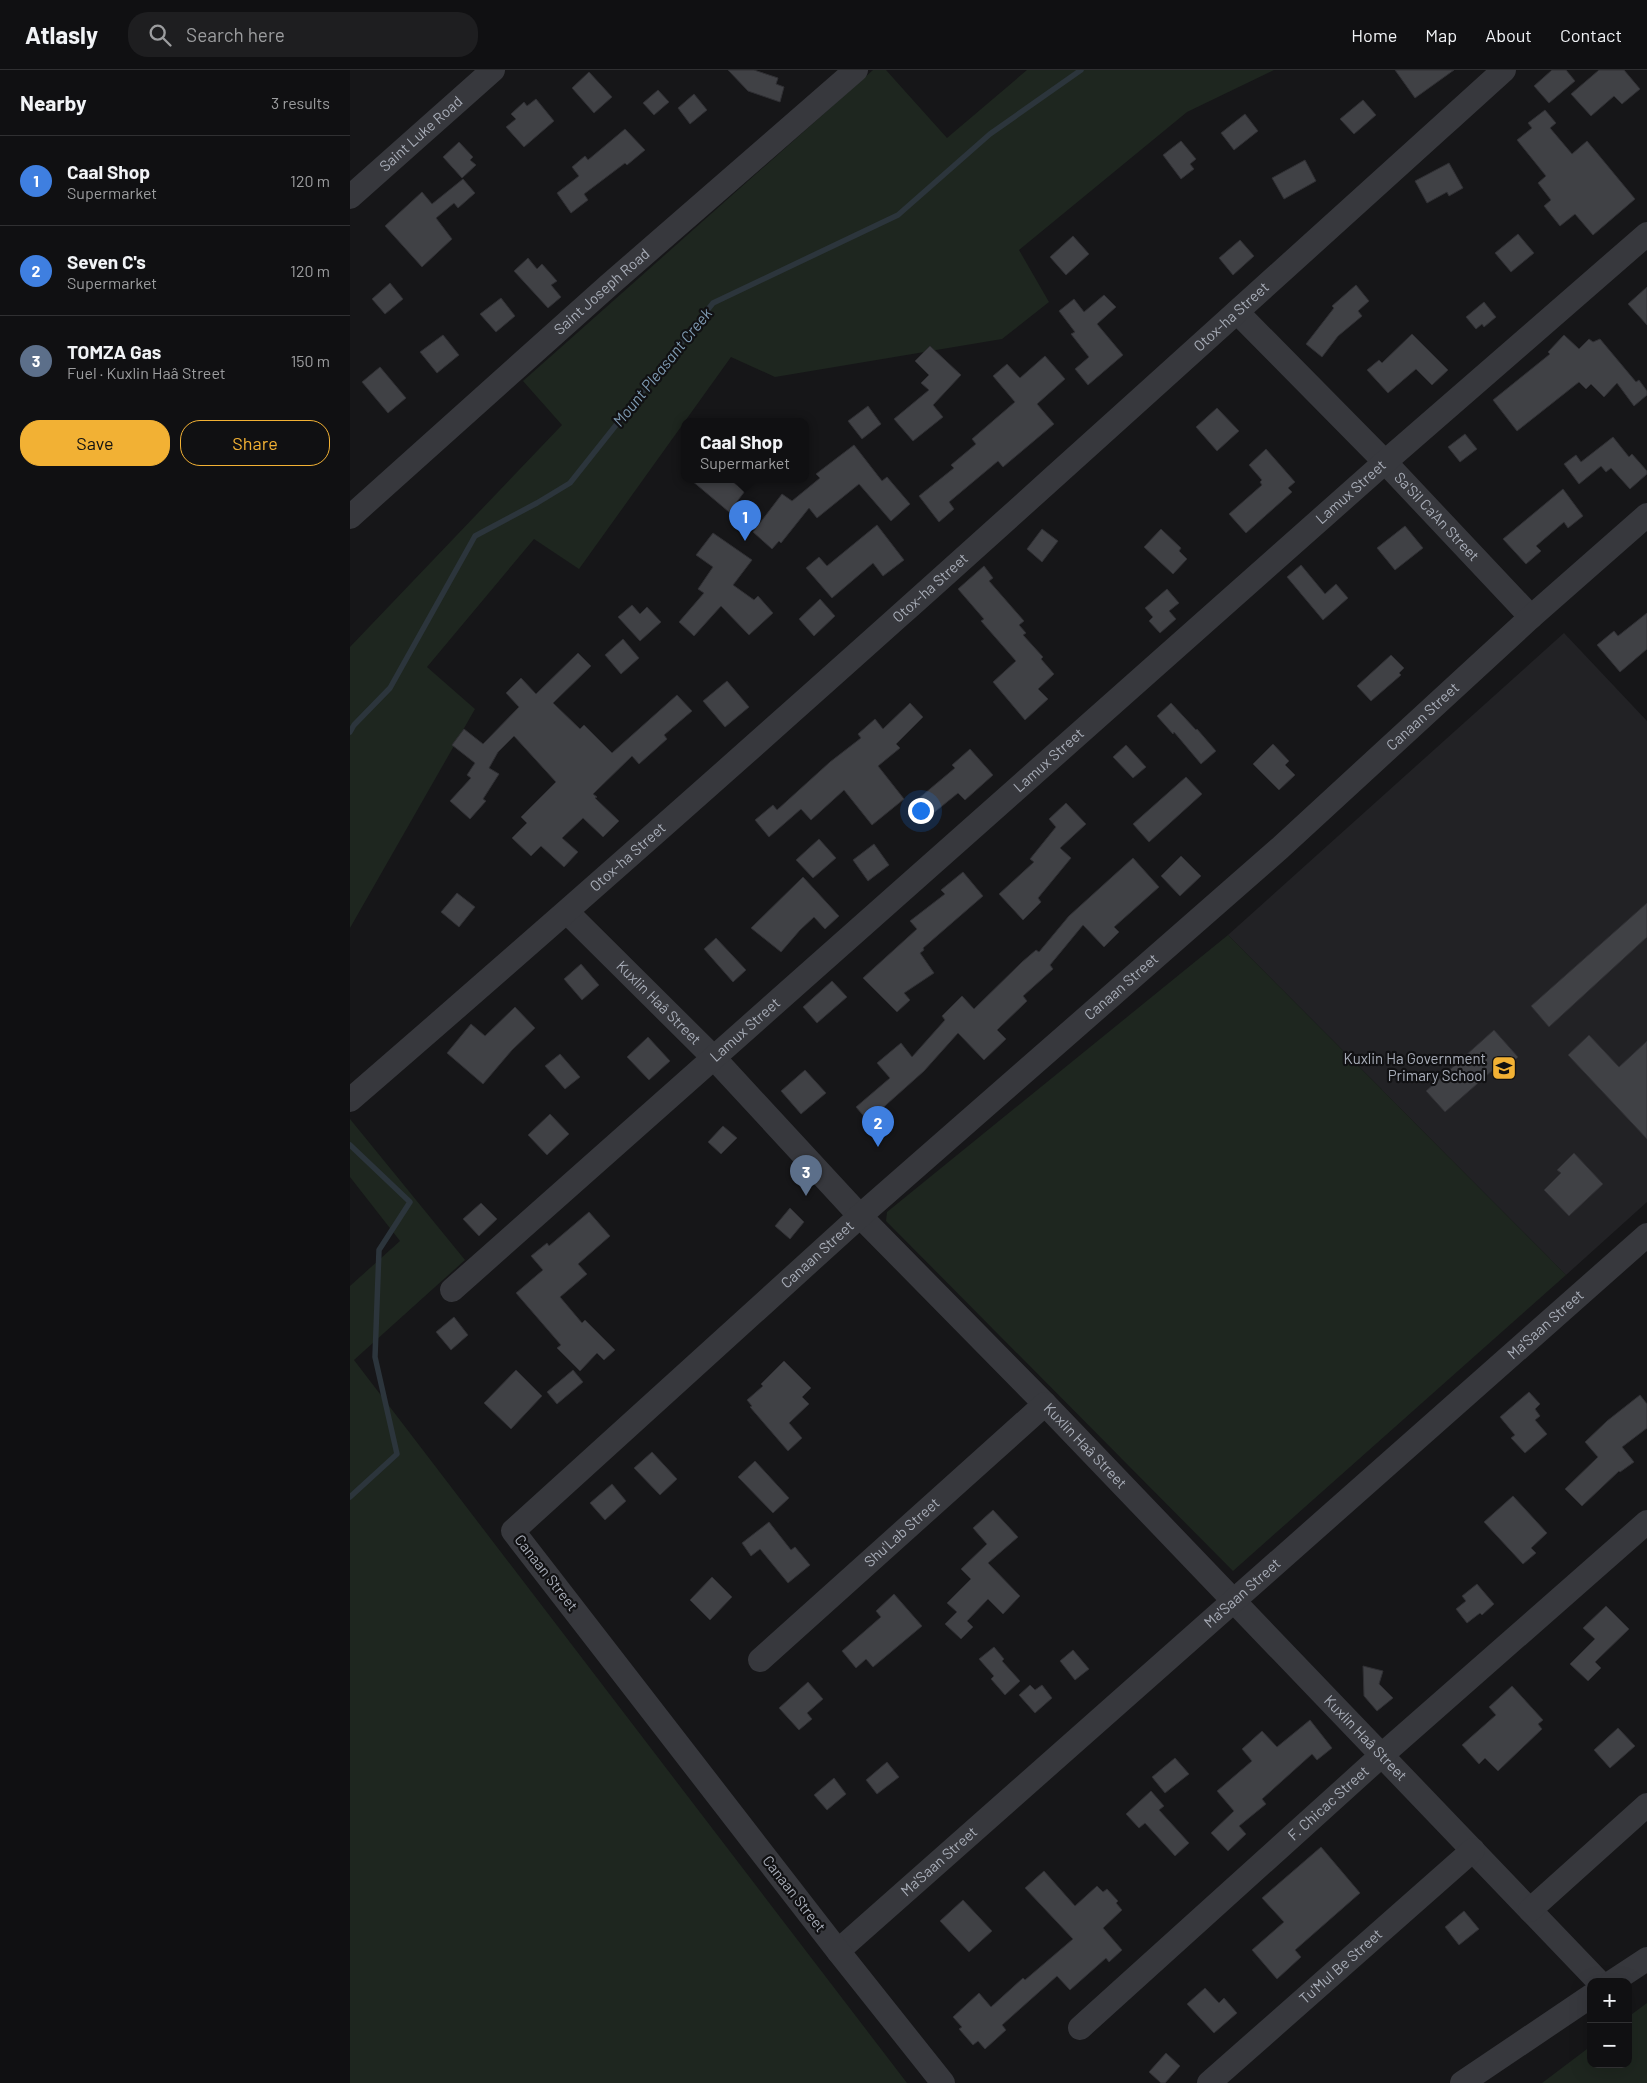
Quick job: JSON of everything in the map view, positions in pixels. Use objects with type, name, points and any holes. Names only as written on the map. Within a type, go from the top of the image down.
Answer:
[{"type":"street","name":"Saint Luke Road","points":[[350,198],[493,70]]},
{"type":"street","name":"Saint Joseph Road","points":[[350,517],[609,285],[856,70]]},
{"type":"street","name":"Otox-ha Street","points":[[350,1100],[567,912],[1504,70]]},
{"type":"street","name":"Lamux Street","points":[[452,1290],[1385,462],[1647,234]]},
{"type":"street","name":"Sa'Sil Ca'An Street","points":[[1236,312],[1385,462],[1530,617]]},
{"type":"street","name":"Canaan Street","points":[[944,2083],[838,1951],[513,1530],[860,1216],[1280,848],[1530,617],[1647,514]]},
{"type":"street","name":"Kuxlin Haâ Street","points":[[567,912],[714,1058],[860,1216],[1234,1599],[1595,1978]]},
{"type":"street","name":"Ma'Saan Street","points":[[838,1951],[1647,1235]]},
{"type":"street","name":"Shu'Lab Street","points":[[760,1660],[1045,1404]]},
{"type":"street","name":"F. Chicac Street","points":[[1080,2028],[1382,1755],[1647,1522]]},
{"type":"street","points":[[1530,1910],[1647,1804]]},
{"type":"street","name":"Tu'Mul Be Street","points":[[1209,2083],[1473,1850]]},
{"type":"street","points":[[1618,1978],[1647,1959]]},
{"type":"street","points":[[1462,2083],[1587,1999]]},
{"type":"shaded area","points":[[873,70],[886,70],[947,138],[1027,70],[1274,70],[1187,112],[1019,250],[1049,302],[1002,339],[775,377],[731,357],[687,418],[681,418],[681,427],[579,569],[534,539],[427,667],[475,709],[350,928],[350,647],[562,425],[523,381]]},
{"type":"shaded area","name":"Kuxlin Ha Government Primary School","points":[[1564,633],[1647,721],[1647,1202],[1566,1275],[1228,935]]},
{"type":"shaded area","points":[[1228,935],[1566,1275],[1233,1571],[886,1221],[887,1212]]},
{"type":"shaded area","points":[[350,1119],[465,1260],[354,1360],[907,2083],[350,2083],[350,1286],[400,1241],[350,1177]]},
{"type":"shaded area","points":[[1647,2003],[1647,2083],[1542,2083],[1587,2049],[1587,2068],[1632,2068],[1632,2014]]},
{"type":"building","points":[[728,70],[754,70],[778,78],[776,84],[784,87],[780,102],[748,91]]},
{"type":"building","points":[[1395,70],[1454,70],[1415,98]]},
{"type":"building","points":[[1552,70],[1566,70],[1575,81],[1549,103],[1534,86]]},
{"type":"building","points":[[1599,70],[1624,70],[1640,89],[1622,104],[1614,96],[1591,116],[1571,94]]},
{"type":"building","points":[[589,72],[612,97],[594,113],[572,88]]},
{"type":"building","points":[[658,90],[669,102],[654,115],[643,103]]},
{"type":"building","points":[[694,94],[707,110],[690,124],[678,108]]},
{"type":"building","points":[[536,99],[554,121],[524,147],[506,127],[516,119],[511,114],[524,102],[527,106]]},
{"type":"building","points":[[1363,100],[1376,115],[1354,134],[1340,119]]},
{"type":"building","points":[[1545,110],[1556,123],[1550,128],[1572,154],[1587,141],[1635,199],[1593,235],[1575,214],[1560,226],[1544,206],[1551,200],[1538,183],[1546,176],[1517,140],[1532,128],[1528,123]]},
{"type":"building","points":[[1245,114],[1258,131],[1234,150],[1221,133]]},
{"type":"building","points":[[625,129],[645,150],[627,165],[625,163],[584,194],[588,200],[571,213],[557,193],[579,176],[572,167],[585,156],[588,160]]},
{"type":"building","points":[[1181,141],[1196,159],[1190,164],[1194,169],[1181,179],[1163,155]]},
{"type":"building","points":[[459,142],[473,157],[470,160],[476,165],[462,178],[443,157]]},
{"type":"building","points":[[1305,160],[1316,181],[1284,199],[1272,178]]},
{"type":"building","points":[[1449,163],[1463,188],[1449,196],[1447,192],[1427,203],[1415,181]]},
{"type":"building","points":[[463,179],[475,193],[458,208],[454,203],[436,218],[452,239],[422,267],[385,226],[422,192],[432,204]]},
{"type":"building","points":[[1518,234],[1534,253],[1511,272],[1495,253]]},
{"type":"building","points":[[1073,236],[1089,254],[1066,275],[1050,257]]},
{"type":"building","points":[[1240,240],[1254,256],[1233,275],[1219,258]]},
{"type":"building","points":[[528,258],[537,269],[542,264],[557,281],[551,285],[561,297],[548,308],[514,271]]},
{"type":"building","points":[[390,283],[403,299],[385,314],[372,299]]},
{"type":"building","points":[[1356,285],[1369,301],[1358,311],[1362,316],[1338,336],[1322,357],[1306,344],[1334,308],[1332,306]]},
{"type":"building","points":[[1647,287],[1647,325],[1628,304]]},
{"type":"building","points":[[1104,295],[1116,307],[1097,324],[1123,355],[1088,385],[1075,369],[1089,357],[1071,334],[1075,332],[1059,311],[1074,299],[1084,312]]},
{"type":"building","points":[[501,298],[515,316],[496,332],[480,314]]},
{"type":"building","points":[[1484,302],[1496,317],[1484,327],[1482,324],[1476,329],[1466,317]]},
{"type":"building","points":[[1412,334],[1448,370],[1432,385],[1416,369],[1388,393],[1367,370],[1379,360],[1382,363]]},
{"type":"building","points":[[443,335],[459,355],[437,373],[420,352]]},
{"type":"building","points":[[1564,335],[1579,349],[1589,339],[1593,342],[1600,339],[1636,382],[1639,380],[1647,391],[1647,395],[1634,406],[1617,383],[1604,397],[1591,384],[1586,389],[1579,382],[1517,431],[1493,400],[1550,354],[1548,352]]},
{"type":"building","points":[[930,346],[961,375],[933,405],[943,417],[913,441],[894,419],[929,390],[921,383],[929,375],[915,361]]},
{"type":"building","points":[[1045,356],[1065,379],[1037,404],[1054,424],[1003,467],[998,461],[949,502],[954,509],[939,522],[919,496],[954,468],[951,465],[976,444],[972,439],[1015,402],[993,376],[1007,364],[1020,378]]},
{"type":"building","points":[[380,367],[406,398],[388,413],[362,382]]},
{"type":"building","points":[[868,406],[881,424],[862,439],[848,421]]},
{"type":"building","points":[[1217,408],[1239,431],[1217,451],[1196,427]]},
{"type":"building","points":[[1465,434],[1477,449],[1460,462],[1448,447]]},
{"type":"building","points":[[1613,437],[1629,457],[1632,454],[1647,471],[1647,474],[1630,489],[1611,468],[1606,472],[1601,466],[1579,484],[1564,464],[1576,455],[1581,462]]},
{"type":"building","points":[[854,445],[882,481],[887,477],[910,504],[891,521],[859,484],[817,518],[809,508],[781,543],[779,541],[772,549],[753,532],[782,494],[792,501],[820,478],[816,474]]},
{"type":"building","points":[[1266,449],[1295,482],[1288,488],[1292,492],[1246,533],[1229,514],[1262,485],[1260,482],[1262,480],[1249,465]]},
{"type":"building","points":[[695,483],[734,483],[745,491],[729,512]]},
{"type":"building","points":[[1563,489],[1583,516],[1568,528],[1564,522],[1536,546],[1541,551],[1526,564],[1503,539]]},
{"type":"building","points":[[877,525],[904,560],[883,576],[873,563],[832,598],[806,568],[819,557],[827,566]]},
{"type":"building","points":[[1405,526],[1423,548],[1395,570],[1377,548]]},
{"type":"building","points":[[1042,529],[1058,541],[1042,562],[1027,549]]},
{"type":"building","points":[[1161,529],[1181,548],[1179,551],[1187,559],[1173,574],[1144,547]]},
{"type":"building","points":[[713,533],[752,560],[733,585],[754,600],[758,596],[773,613],[749,635],[721,606],[694,636],[679,622],[704,593],[698,589],[713,567],[696,555]]},
{"type":"building","points":[[1301,565],[1325,594],[1336,584],[1348,598],[1323,620],[1287,577]]},
{"type":"building","points":[[984,566],[993,578],[989,581],[1024,621],[1019,625],[1026,633],[1023,635],[1043,657],[1041,659],[1054,674],[1038,689],[1048,699],[1025,720],[993,682],[1016,661],[981,621],[984,619],[958,589]]},
{"type":"building","points":[[1167,589],[1179,603],[1169,611],[1176,619],[1160,633],[1149,621],[1153,617],[1145,608]]},
{"type":"building","points":[[820,599],[835,616],[814,636],[799,619]]},
{"type":"building","points":[[632,605],[640,614],[647,607],[661,622],[640,641],[618,617]]},
{"type":"building","points":[[1647,613],[1647,649],[1620,672],[1597,645],[1614,631],[1618,636]]},
{"type":"building","points":[[623,639],[639,658],[621,674],[605,655]]},
{"type":"building","points":[[578,653],[591,666],[553,703],[580,729],[584,725],[612,753],[677,695],[692,711],[664,735],[667,739],[639,764],[632,756],[593,794],[619,821],[603,837],[583,818],[562,838],[578,852],[564,867],[541,846],[531,856],[512,838],[527,823],[521,817],[556,782],[514,736],[498,752],[489,768],[499,774],[483,799],[486,801],[470,819],[450,801],[471,778],[467,775],[475,763],[452,745],[464,729],[483,744],[519,707],[506,693],[521,678],[536,694]]},
{"type":"building","points":[[1391,655],[1404,668],[1399,673],[1401,675],[1371,701],[1357,686]]},
{"type":"building","points":[[727,681],[749,707],[725,727],[703,701]]},
{"type":"building","points":[[910,703],[923,717],[896,744],[900,748],[878,766],[904,799],[872,825],[844,790],[811,820],[801,809],[769,837],[755,820],[773,805],[777,810],[830,762],[861,738],[858,734],[875,719],[883,729]]},
{"type":"building","points":[[1171,703],[1216,751],[1201,764],[1174,732],[1173,734],[1157,716]]},
{"type":"building","points":[[1273,744],[1289,761],[1285,765],[1295,775],[1279,790],[1253,764]]},
{"type":"building","points":[[1126,745],[1146,767],[1133,778],[1113,757]]},
{"type":"building","points":[[970,749],[993,775],[965,800],[958,793],[931,815],[918,799],[955,768],[952,765]]},
{"type":"building","points":[[1186,777],[1202,794],[1149,842],[1133,824]]},
{"type":"building","points":[[1066,803],[1086,824],[1060,848],[1071,858],[1038,898],[1041,902],[1023,920],[999,894],[1034,862],[1030,859],[1056,827],[1049,819]]},
{"type":"building","points":[[819,839],[836,858],[813,878],[796,860]]},
{"type":"building","points":[[874,844],[889,865],[868,881],[853,860]]},
{"type":"building","points":[[1181,856],[1201,876],[1180,896],[1161,876]]},
{"type":"building","points":[[1133,858],[1159,887],[1114,927],[1119,932],[1104,947],[1083,925],[1050,965],[1053,969],[1023,996],[1027,1001],[997,1030],[1006,1039],[984,1060],[958,1033],[924,1071],[868,1121],[856,1107],[890,1078],[877,1063],[901,1043],[912,1057],[945,1020],[942,1016],[962,996],[974,1009],[1022,962],[1036,950],[1039,952],[1069,916]]},
{"type":"building","points":[[963,872],[983,896],[923,948],[924,950],[920,953],[934,973],[904,993],[910,1000],[897,1012],[863,978],[917,929],[910,921],[945,894],[941,890]]},
{"type":"building","points":[[803,877],[839,916],[825,929],[814,917],[781,952],[751,928]]},
{"type":"building","points":[[457,893],[475,907],[459,927],[441,912]]},
{"type":"building","points":[[1647,903],[1647,937],[1549,1027],[1531,1006]]},
{"type":"building","points":[[716,938],[746,970],[733,982],[704,949]]},
{"type":"building","points":[[581,964],[599,985],[582,1000],[564,979]]},
{"type":"building","points":[[832,981],[847,997],[817,1023],[803,1007]]},
{"type":"building","points":[[515,1007],[535,1028],[512,1050],[483,1084],[447,1053],[471,1024],[485,1036]]},
{"type":"building","points":[[1494,1030],[1518,1057],[1506,1068],[1501,1063],[1445,1112],[1426,1091]]},
{"type":"building","points":[[1589,1035],[1619,1067],[1647,1041],[1647,1139],[1568,1055]]},
{"type":"building","points":[[648,1037],[670,1061],[649,1080],[627,1057]]},
{"type":"building","points":[[560,1054],[580,1077],[565,1089],[545,1066]]},
{"type":"building","points":[[805,1070],[826,1093],[801,1114],[781,1091]]},
{"type":"building","points":[[550,1114],[569,1134],[547,1155],[528,1135]]},
{"type":"building","points":[[723,1126],[737,1138],[721,1154],[708,1142]]},
{"type":"building","points":[[1574,1153],[1603,1184],[1569,1216],[1544,1190],[1561,1173],[1557,1170]]},
{"type":"building","points":[[481,1203],[497,1219],[479,1236],[463,1219]]},
{"type":"building","points":[[790,1208],[804,1222],[790,1239],[775,1226]]},
{"type":"building","points":[[589,1212],[610,1236],[578,1264],[587,1274],[560,1297],[582,1323],[585,1320],[615,1350],[604,1360],[597,1353],[580,1371],[557,1348],[561,1345],[516,1293],[543,1270],[531,1256],[547,1243],[549,1246]]},
{"type":"building","points":[[454,1317],[468,1335],[451,1350],[436,1332]]},
{"type":"building","points":[[784,1361],[811,1388],[802,1397],[809,1404],[789,1423],[802,1438],[788,1451],[750,1407],[752,1406],[747,1400],[763,1386],[761,1384]]},
{"type":"building","points":[[516,1370],[542,1396],[511,1429],[484,1403]]},
{"type":"building","points":[[573,1370],[583,1382],[557,1404],[547,1392]]},
{"type":"building","points":[[1529,1392],[1540,1404],[1535,1409],[1540,1416],[1535,1420],[1547,1434],[1525,1453],[1511,1438],[1515,1435],[1500,1417]]},
{"type":"building","points":[[1640,1395],[1647,1404],[1647,1428],[1622,1447],[1634,1462],[1619,1471],[1582,1506],[1565,1489],[1598,1457],[1585,1442],[1607,1421]]},
{"type":"building","points":[[652,1452],[677,1479],[660,1495],[634,1468]]},
{"type":"building","points":[[755,1461],[789,1498],[773,1513],[738,1477]]},
{"type":"building","points":[[612,1484],[626,1501],[605,1520],[590,1503]]},
{"type":"building","points":[[1513,1496],[1547,1533],[1531,1548],[1536,1553],[1523,1564],[1484,1522]]},
{"type":"building","points":[[993,1510],[1018,1537],[988,1563],[1020,1596],[1003,1614],[988,1599],[967,1621],[973,1627],[961,1639],[945,1624],[957,1612],[947,1603],[971,1579],[961,1569],[987,1544],[973,1528]]},
{"type":"building","points":[[769,1522],[791,1550],[795,1547],[810,1565],[788,1583],[760,1549],[751,1556],[742,1543]]},
{"type":"building","points":[[712,1577],[732,1597],[710,1620],[690,1600]]},
{"type":"building","points":[[1477,1584],[1494,1604],[1482,1615],[1480,1613],[1467,1623],[1456,1609],[1466,1601],[1462,1596]]},
{"type":"building","points":[[894,1594],[922,1626],[873,1667],[866,1659],[856,1668],[842,1651],[881,1617],[876,1611]]},
{"type":"building","points":[[1606,1606],[1629,1629],[1595,1662],[1601,1668],[1588,1681],[1570,1664],[1595,1639],[1583,1628]]},
{"type":"building","points":[[994,1647],[1004,1659],[1002,1661],[1020,1681],[1005,1695],[991,1679],[994,1676],[979,1659]]},
{"type":"building","points":[[1073,1650],[1089,1669],[1075,1680],[1060,1661]]},
{"type":"building","points":[[1363,1666],[1383,1671],[1379,1684],[1393,1698],[1377,1711],[1364,1696]]},
{"type":"building","points":[[808,1682],[823,1699],[807,1713],[812,1719],[799,1730],[779,1708]]},
{"type":"building","points":[[1030,1685],[1035,1690],[1042,1685],[1052,1698],[1035,1713],[1019,1695]]},
{"type":"building","points":[[1512,1686],[1543,1720],[1538,1724],[1542,1729],[1498,1771],[1485,1758],[1479,1764],[1462,1745],[1496,1715],[1489,1707]]},
{"type":"building","points":[[1310,1720],[1332,1748],[1317,1760],[1312,1754],[1262,1799],[1266,1804],[1239,1826],[1246,1834],[1228,1851],[1211,1833],[1234,1811],[1217,1791],[1252,1761],[1242,1749],[1262,1731],[1277,1747]]},
{"type":"building","points":[[1618,1728],[1635,1746],[1610,1768],[1594,1750]]},
{"type":"building","points":[[1175,1758],[1189,1774],[1165,1793],[1152,1777]]},
{"type":"building","points":[[887,1762],[899,1777],[877,1794],[866,1780]]},
{"type":"building","points":[[834,1778],[846,1794],[827,1810],[814,1795]]},
{"type":"building","points":[[1151,1791],[1164,1806],[1159,1810],[1189,1843],[1175,1856],[1145,1823],[1139,1828],[1126,1814]]},
{"type":"building","points":[[1321,1847],[1360,1893],[1295,1950],[1301,1957],[1277,1979],[1252,1950],[1284,1922],[1262,1898]]},
{"type":"building","points":[[1044,1871],[1075,1906],[1097,1886],[1103,1892],[1107,1889],[1118,1901],[1116,1903],[1122,1910],[1103,1928],[1122,1950],[1109,1962],[1106,1958],[1070,1990],[1057,1976],[1002,2025],[1006,2030],[985,2049],[978,2041],[973,2045],[959,2029],[962,2027],[953,2017],[979,1993],[991,2007],[1023,1978],[1025,1980],[1073,1939],[1025,1888]]},
{"type":"building","points":[[963,1900],[992,1931],[969,1952],[940,1921]]},
{"type":"building","points":[[1464,1911],[1479,1929],[1459,1945],[1445,1927]]},
{"type":"building","points":[[1205,1988],[1219,2003],[1224,1998],[1237,2013],[1214,2033],[1187,2004]]},
{"type":"building","points":[[1166,2053],[1180,2066],[1165,2083],[1161,2083],[1149,2072]]},
{"type":"waterway","name":"Mount Pleasant Creek","points":[[350,732],[354,725],[390,688],[475,536],[570,483],[713,303],[898,215],[990,134],[1081,70]]},
{"type":"waterway","name":"Mount Pleasant Creek","points":[[350,1145],[410,1202],[379,1250],[375,1357],[397,1454],[350,1497]]},
{"type":"place","name":"Caal Shop","points":[[745,541]]},
{"type":"place","name":"Kuxlin Ha Government Primary School","points":[[1504,1068]]},
{"type":"place","name":"Seven C's","points":[[878,1147]]},
{"type":"place","name":"TOMZA Gas","points":[[806,1196]]}]
